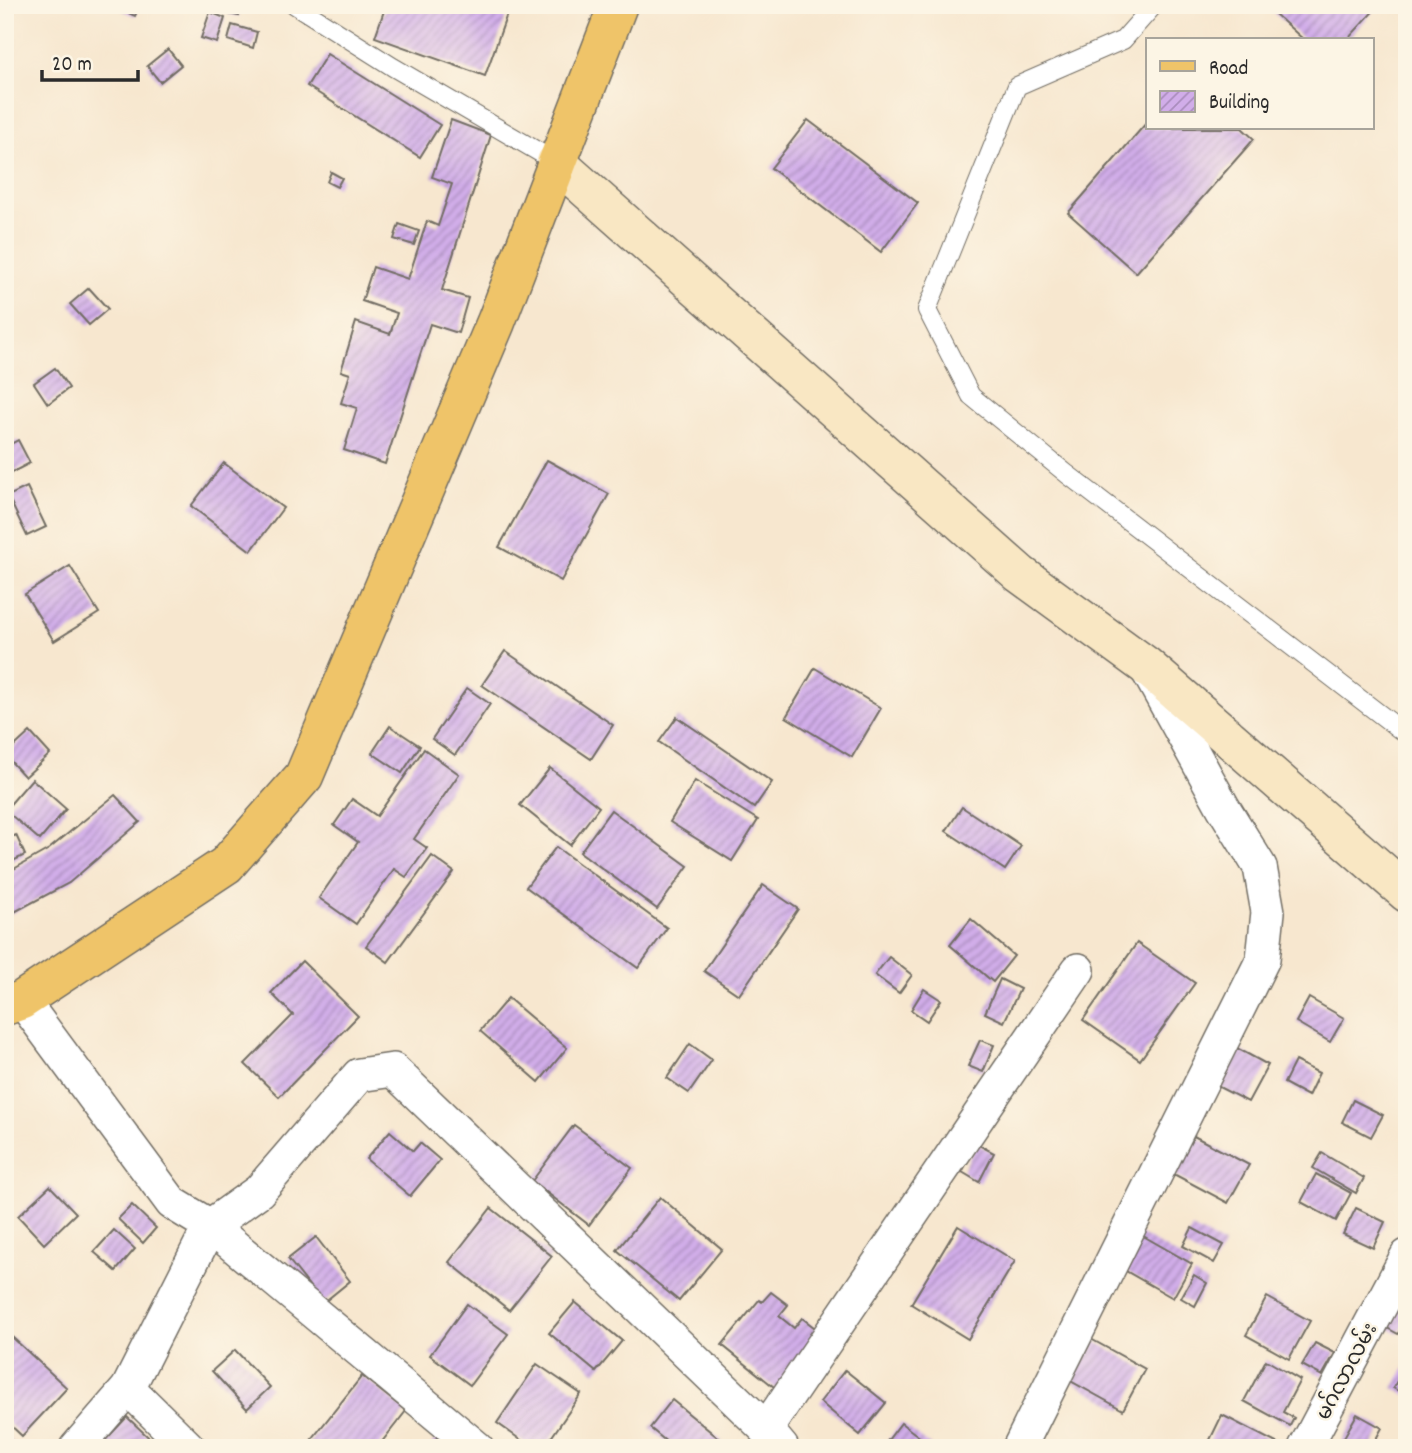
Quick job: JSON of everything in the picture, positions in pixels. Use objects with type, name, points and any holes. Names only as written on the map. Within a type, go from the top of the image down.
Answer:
[{"type":"main road","points":[[14,1003],[226,865],[304,776],[496,322],[618,5]]},
{"type":"street","points":[[556,162],[1020,574],[1145,665],[1407,893]]},
{"type":"street","points":[[1019,1448],[1263,959],[1268,912],[1260,867],[1223,807],[1145,665]]},
{"type":"street","points":[[76,1448],[128,1388],[210,1226],[259,1191],[359,1075],[393,1070],[774,1438],[1078,970]]},
{"type":"street","points":[[14,1003],[172,1203],[210,1226],[477,1448]]},
{"type":"street","name":"မဂ်လာလမ်း","points":[[1305,1448],[1407,1256]]},
{"type":"street","points":[[128,1388],[189,1448]]},
{"type":"lane","points":[[295,5],[393,67],[556,162]]},
{"type":"lane","points":[[1154,5],[1123,40],[1017,86],[927,310],[971,396],[1078,482],[1407,735]]},
{"type":"building","points":[[111,5],[140,5],[135,16]]},
{"type":"building","points":[[229,5],[241,5],[239,16],[228,14]]},
{"type":"building","points":[[386,5],[483,5],[507,14],[485,76],[375,37]]},
{"type":"building","points":[[1265,5],[1379,5],[1349,38],[1302,38]]},
{"type":"building","points":[[210,12],[225,18],[217,43],[201,38]]},
{"type":"building","points":[[232,25],[257,32],[253,48],[228,40]]},
{"type":"building","points":[[168,49],[181,65],[160,82],[147,66]]},
{"type":"building","points":[[327,54],[440,125],[420,157],[307,86]]},
{"type":"building","points":[[451,120],[491,135],[442,290],[468,298],[458,333],[430,324],[385,464],[344,450],[357,408],[341,403],[350,374],[341,371],[356,322],[390,334],[397,313],[362,301],[373,267],[408,279],[427,221],[438,226],[452,184],[432,177]]},
{"type":"building","points":[[808,120],[918,203],[881,252],[771,168]]},
{"type":"building","points":[[1146,123],[1146,130],[1244,130],[1254,139],[1136,273],[1068,213]]},
{"type":"building","points":[[331,172],[342,178],[337,187],[327,182]]},
{"type":"building","points":[[399,224],[419,231],[414,245],[394,239]]},
{"type":"building","points":[[89,288],[108,309],[89,325],[70,304]]},
{"type":"building","points":[[55,368],[69,388],[48,404],[34,383]]},
{"type":"building","points":[[18,440],[30,463],[5,476],[5,447]]},
{"type":"building","points":[[547,460],[609,494],[561,581],[499,547]]},
{"type":"building","points":[[224,463],[283,508],[251,551],[191,506]]},
{"type":"building","points":[[27,487],[46,527],[27,536],[8,496]]},
{"type":"building","points":[[70,566],[99,613],[54,641],[25,594]]},
{"type":"building","points":[[505,651],[613,725],[591,759],[482,685]]},
{"type":"building","points":[[815,668],[881,708],[852,757],[786,717]]},
{"type":"building","points":[[467,688],[490,704],[455,755],[432,739]]},
{"type":"building","points":[[677,717],[772,782],[754,808],[659,742]]},
{"type":"building","points":[[390,726],[420,746],[402,773],[372,753]]},
{"type":"building","points":[[30,732],[50,754],[25,777],[5,755]]},
{"type":"building","points":[[424,749],[459,774],[414,839],[427,848],[406,877],[394,869],[356,924],[319,898],[358,842],[334,825],[352,799],[377,816]]},
{"type":"building","points":[[550,768],[599,807],[570,845],[520,805]]},
{"type":"building","points":[[32,779],[66,809],[40,840],[5,810]]},
{"type":"building","points":[[695,781],[758,820],[732,861],[670,822]]},
{"type":"building","points":[[115,795],[140,822],[69,883],[5,917],[5,874],[49,849]]},
{"type":"building","points":[[962,807],[1021,846],[1005,870],[946,831]]},
{"type":"building","points":[[611,810],[688,866],[657,909],[580,852]]},
{"type":"building","points":[[16,835],[25,855],[5,865],[5,840]]},
{"type":"building","points":[[556,847],[667,928],[638,968],[526,887]]},
{"type":"building","points":[[432,856],[454,872],[388,962],[366,946]]},
{"type":"building","points":[[763,885],[798,909],[739,995],[704,971]]},
{"type":"building","points":[[971,919],[1014,956],[993,982],[950,945]]},
{"type":"building","points":[[1137,943],[1195,983],[1140,1060],[1083,1020]]},
{"type":"building","points":[[889,957],[912,975],[899,993],[875,975]]},
{"type":"building","points":[[302,961],[358,1016],[279,1097],[245,1064],[293,1015],[271,993]]},
{"type":"building","points":[[1000,979],[1020,989],[1004,1022],[985,1013]]},
{"type":"building","points":[[924,989],[941,1000],[927,1021],[911,1010]]},
{"type":"building","points":[[508,998],[567,1048],[539,1082],[480,1031]]},
{"type":"building","points":[[1309,998],[1344,1018],[1330,1042],[1296,1022]]},
{"type":"building","points":[[980,1040],[994,1045],[983,1072],[968,1066]]},
{"type":"building","points":[[690,1044],[712,1060],[689,1093],[667,1078]]},
{"type":"building","points":[[1233,1046],[1268,1065],[1248,1102],[1213,1084]]},
{"type":"building","points":[[1295,1061],[1319,1073],[1308,1096],[1284,1083]]},
{"type":"building","points":[[1353,1100],[1383,1115],[1371,1137],[1342,1122]]},
{"type":"building","points":[[574,1125],[632,1168],[589,1225],[532,1181]]},
{"type":"building","points":[[390,1131],[413,1151],[420,1143],[440,1160],[410,1196],[366,1159]]},
{"type":"building","points":[[1188,1133],[1249,1165],[1228,1203],[1168,1171]]},
{"type":"building","points":[[977,1144],[994,1153],[979,1182],[962,1172]]},
{"type":"building","points":[[1322,1153],[1364,1178],[1356,1193],[1313,1168]]},
{"type":"building","points":[[1316,1174],[1351,1193],[1336,1221],[1301,1202]]},
{"type":"building","points":[[50,1186],[76,1213],[44,1244],[18,1216]]},
{"type":"building","points":[[660,1197],[722,1249],[679,1301],[617,1250]]},
{"type":"building","points":[[132,1205],[156,1228],[143,1243],[118,1219]]},
{"type":"building","points":[[491,1208],[552,1256],[509,1310],[449,1262]]},
{"type":"building","points":[[1356,1208],[1385,1222],[1373,1248],[1343,1234]]},
{"type":"building","points":[[958,1226],[1015,1261],[968,1339],[911,1304]]},
{"type":"building","points":[[1192,1228],[1224,1245],[1214,1263],[1183,1246]]},
{"type":"building","points":[[114,1230],[135,1249],[116,1271],[94,1252]]},
{"type":"building","points":[[1138,1233],[1192,1264],[1173,1298],[1119,1267]]},
{"type":"building","points":[[316,1237],[350,1281],[323,1303],[288,1259]]},
{"type":"building","points":[[1194,1275],[1207,1283],[1195,1306],[1181,1298]]},
{"type":"building","points":[[771,1292],[788,1305],[779,1316],[794,1328],[802,1318],[819,1331],[779,1391],[722,1345],[759,1300],[762,1302]]},
{"type":"building","points":[[1267,1297],[1310,1321],[1289,1359],[1246,1335]]},
{"type":"building","points":[[575,1302],[622,1341],[596,1372],[549,1333]]},
{"type":"building","points":[[467,1304],[508,1334],[470,1385],[430,1355]]},
{"type":"building","points":[[1393,1305],[1407,1313],[1398,1334],[1382,1325]]},
{"type":"building","points":[[1080,1333],[1145,1369],[1123,1410],[1058,1374]]},
{"type":"building","points":[[12,1337],[67,1388],[22,1436],[5,1420],[5,1345]]},
{"type":"building","points":[[1315,1343],[1335,1353],[1322,1376],[1302,1365]]},
{"type":"building","points":[[235,1350],[270,1387],[247,1409],[212,1371]]},
{"type":"building","points":[[1266,1360],[1300,1380],[1283,1412],[1294,1418],[1290,1426],[1244,1401]]},
{"type":"building","points":[[537,1364],[581,1394],[544,1448],[532,1448],[497,1423]]},
{"type":"building","points":[[1407,1364],[1407,1396],[1393,1388]]},
{"type":"building","points":[[845,1370],[886,1403],[860,1435],[820,1402]]},
{"type":"building","points":[[362,1376],[406,1411],[377,1448],[305,1448]]},
{"type":"building","points":[[672,1400],[722,1441],[717,1448],[674,1448],[650,1428]]},
{"type":"building","points":[[1357,1414],[1382,1428],[1371,1448],[1338,1448]]},
{"type":"building","points":[[1222,1415],[1286,1448],[1206,1448]]},
{"type":"building","points":[[127,1417],[160,1448],[98,1448]]},
{"type":"building","points":[[901,1423],[934,1448],[882,1448]]},
{"type":"building","points":[[443,1431],[462,1448],[428,1448]]},
{"type":"building","points":[[5,1435],[18,1448],[5,1448]]}]
